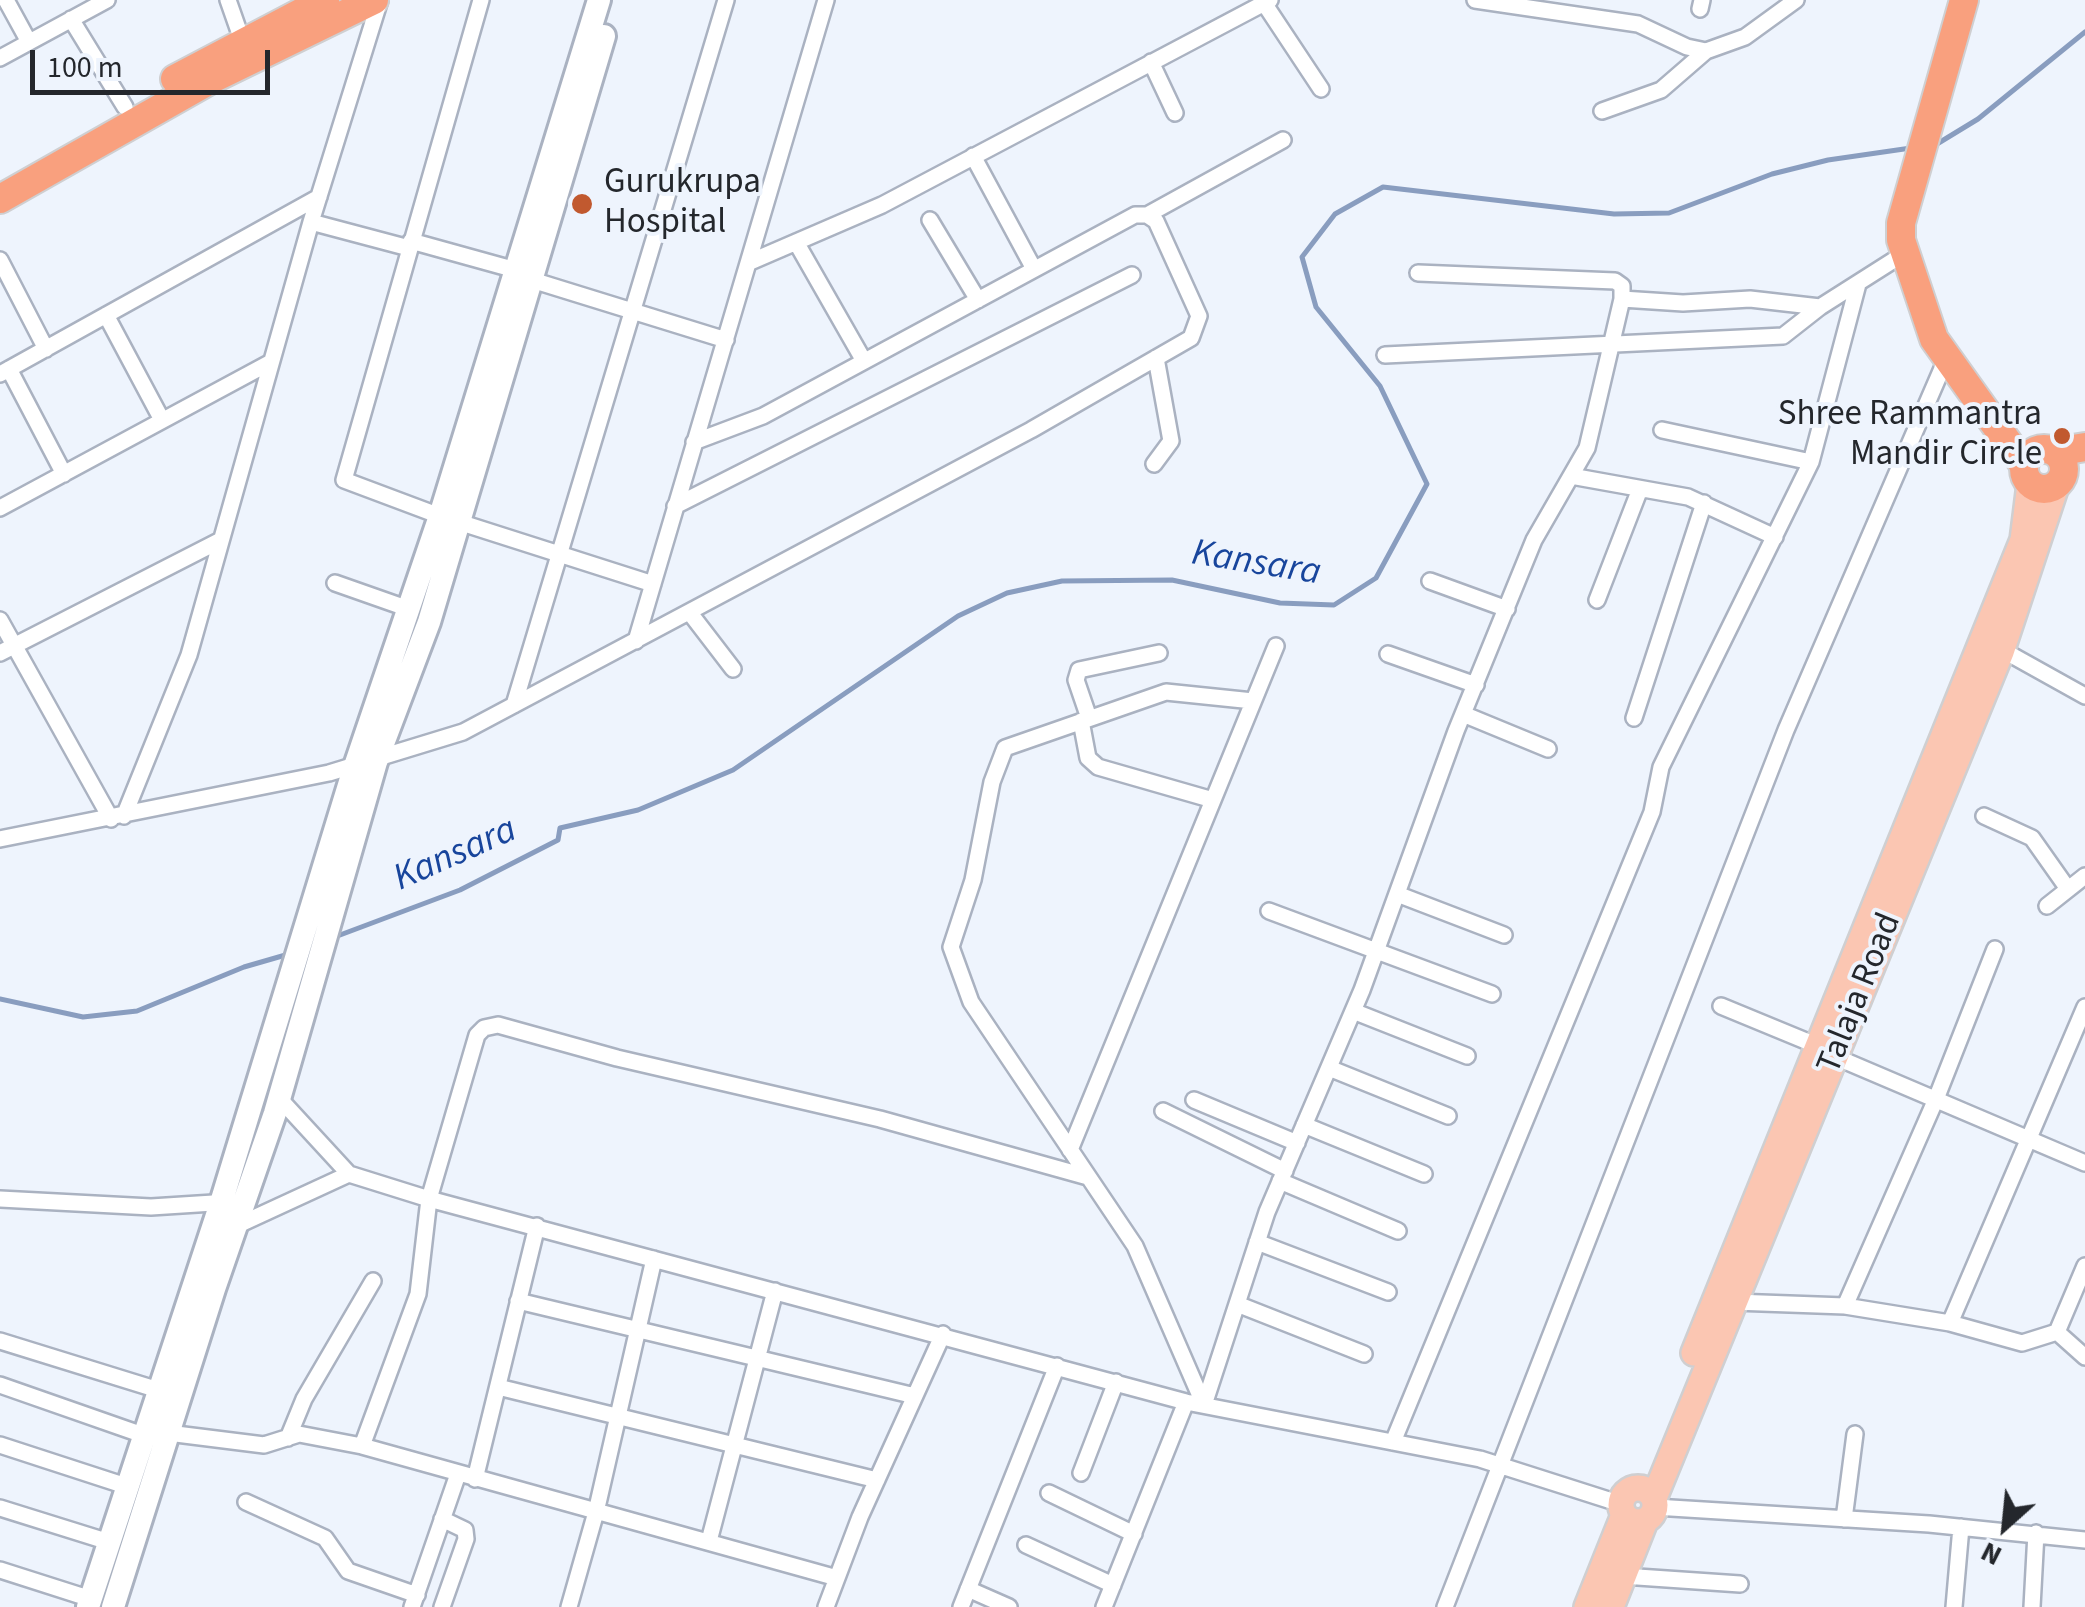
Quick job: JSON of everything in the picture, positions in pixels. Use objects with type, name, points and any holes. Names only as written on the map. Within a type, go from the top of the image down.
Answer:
[{"type":"highway","points":[[0,179],[242,40],[325,0]]},
{"type":"highway","points":[[0,199],[210,80],[377,0]]},
{"type":"highway","points":[[1959,5],[1901,223],[1905,253],[1930,332],[1948,358],[2050,469]]},
{"type":"highway","points":[[1920,297],[2050,469]]},
{"type":"highway","points":[[2050,469],[2085,446]]},
{"type":"main road","name":"Talaja Road","points":[[1611,1607],[1623,1576],[1640,1505],[1992,644],[2050,469]]},
{"type":"main road","name":"Talaja Road","points":[[1587,1607],[1640,1505],[1734,1302],[1823,1050]]},
{"type":"street","points":[[6,0],[29,42]]},
{"type":"street","points":[[228,0],[242,40]]},
{"type":"street","points":[[117,818],[189,655],[377,0]]},
{"type":"street","points":[[481,0],[343,474],[350,485],[653,584]]},
{"type":"street","points":[[526,275],[599,0]]},
{"type":"street","points":[[366,763],[428,622],[450,519],[614,0]]},
{"type":"street","points":[[514,705],[726,0]]},
{"type":"street","points":[[636,641],[826,0]]},
{"type":"street","points":[[1476,0],[1638,24],[1686,47],[1706,51]]},
{"type":"street","points":[[1602,110],[1660,90],[1706,51],[1745,37],[1796,0]]},
{"type":"street","points":[[0,58],[100,2]]},
{"type":"street","points":[[750,262],[882,205],[1267,2],[1321,89]]},
{"type":"street","points":[[71,20],[125,108]]},
{"type":"street","points":[[1151,62],[1175,113]]},
{"type":"street","points":[[694,442],[764,416],[1135,214],[1148,215],[1282,140]]},
{"type":"street","points":[[973,156],[1034,269]]},
{"type":"street","points":[[64,474],[5,372],[319,197]]},
{"type":"street","points":[[0,838],[117,818],[328,773],[463,732],[1031,430],[1191,338],[1200,316],[1156,222],[1148,215]]},
{"type":"street","points":[[930,220],[978,300]]},
{"type":"street","points":[[311,222],[526,275],[726,340]]},
{"type":"street","points":[[796,242],[864,361]]},
{"type":"street","points":[[1385,355],[1783,336],[1820,307],[1905,253]]},
{"type":"street","points":[[0,260],[46,349]]},
{"type":"street","points":[[1204,1406],[1257,1242],[1377,950],[1464,714],[1534,540],[1587,448],[1622,299],[1622,286],[1616,282],[1418,273]]},
{"type":"street","points":[[675,506],[1132,275]]},
{"type":"street","points":[[1393,1442],[1652,812],[1661,767],[1812,462],[1858,284]]},
{"type":"street","points":[[1622,299],[1683,303],[1750,299],[1820,307]]},
{"type":"street","points":[[106,315],[162,420]]},
{"type":"street","points":[[1154,464],[1171,441],[1156,358]]},
{"type":"street","points":[[1445,1607],[1786,730],[1948,358]]},
{"type":"street","points":[[0,508],[271,362]]},
{"type":"street","points":[[1662,430],[1812,462]]},
{"type":"street","points":[[1571,476],[1704,502],[1775,537]]},
{"type":"street","points":[[1597,600],[1640,489]]},
{"type":"street","points":[[1634,718],[1704,502]]},
{"type":"street","points":[[97,1604],[168,1433],[168,1393],[232,1202],[366,763],[409,608],[450,519]]},
{"type":"street","points":[[7,649],[220,540]]},
{"type":"street","points":[[1430,582],[1507,609]]},
{"type":"street","points":[[335,583],[409,608]]},
{"type":"street","points":[[690,613],[733,669]]},
{"type":"street","points":[[0,620],[7,649],[117,818]]},
{"type":"street","points":[[1992,644],[2085,696]]},
{"type":"street","points":[[1070,1150],[1276,646]]},
{"type":"street","points":[[1159,653],[1079,670],[1076,680],[1088,758],[1098,767],[1212,800]]},
{"type":"street","points":[[1388,654],[1476,685]]},
{"type":"street","points":[[1204,1406],[1135,1246],[971,1002],[951,948],[973,880],[992,782],[1005,748],[1166,692],[1253,701]]},
{"type":"street","points":[[1464,714],[1548,750]]},
{"type":"street","points":[[1984,816],[2032,838],[2068,889]]},
{"type":"street","points":[[2047,906],[2085,876]]},
{"type":"street","points":[[1398,894],[1504,935]]},
{"type":"street","points":[[1269,911],[1492,994]]},
{"type":"street","points":[[1845,1306],[1936,1100],[1995,949]]},
{"type":"street","points":[[97,1604],[109,1542],[142,1435],[168,1393],[234,1227],[232,1202],[280,1098],[296,993]]},
{"type":"street","points":[[1721,1006],[2085,1164]]},
{"type":"street","points":[[1950,1323],[2085,1006]]},
{"type":"street","points":[[1353,1011],[1467,1056]]},
{"type":"street","points":[[362,1446],[418,1294],[429,1199],[477,1036],[498,1025],[617,1058],[880,1119],[1088,1177]]},
{"type":"street","points":[[1329,1068],[1448,1116]]},
{"type":"street","points":[[280,1098],[349,1174],[429,1199],[1186,1402],[1502,1466],[1640,1505],[1961,1526],[2085,1540]]},
{"type":"street","points":[[1194,1100],[1296,1143]]},
{"type":"street","points":[[1163,1111],[1282,1176],[1398,1231]]},
{"type":"street","points":[[1304,1126],[1424,1174]]},
{"type":"street","points":[[234,1227],[349,1174]]},
{"type":"street","points":[[0,1199],[151,1206],[232,1202]]},
{"type":"street","points":[[475,1479],[536,1226]]},
{"type":"street","points":[[1257,1242],[1388,1292]]},
{"type":"street","points":[[568,1607],[596,1512],[654,1259]]},
{"type":"street","points":[[2057,1332],[2085,1266]]},
{"type":"street","points":[[288,1438],[310,1389],[373,1281]]},
{"type":"street","points":[[709,1541],[774,1291]]},
{"type":"street","points":[[518,1301],[915,1396]]},
{"type":"street","points":[[1734,1302],[1845,1306],[1950,1323],[2022,1342],[2057,1332]]},
{"type":"street","points":[[1237,1304],[1364,1354]]},
{"type":"street","points":[[2057,1332],[2085,1357]]},
{"type":"street","points":[[826,1607],[877,1480],[943,1334]]},
{"type":"street","points":[[0,1341],[168,1393]]},
{"type":"street","points":[[960,1607],[1058,1366]]},
{"type":"street","points":[[1082,1474],[1116,1382]]},
{"type":"street","points":[[0,1385],[142,1435]]},
{"type":"street","points":[[498,1387],[877,1480]]},
{"type":"street","points":[[1104,1607],[1186,1402]]},
{"type":"street","points":[[168,1433],[264,1445],[299,1434],[362,1446],[837,1578]]},
{"type":"street","points":[[1844,1520],[1855,1434]]},
{"type":"street","points":[[0,1445],[126,1486]]},
{"type":"street","points":[[246,1502],[324,1538],[348,1572],[414,1601],[458,1474]]},
{"type":"street","points":[[1049,1494],[1134,1534]]},
{"type":"street","points":[[0,1508],[109,1542]]},
{"type":"street","points":[[442,1520],[464,1530],[466,1539],[442,1607]]},
{"type":"street","points":[[1954,1607],[1961,1526]]},
{"type":"street","points":[[2032,1607],[2036,1533]]},
{"type":"street","points":[[1026,1545],[1113,1585]]},
{"type":"street","points":[[0,1570],[97,1604]]},
{"type":"street","points":[[1623,1576],[1740,1584]]},
{"type":"street","points":[[968,1589],[1009,1607]]},
{"type":"waterway","name":"Kansara","points":[[1932,147],[1978,119],[2085,32]]},
{"type":"waterway","name":"Kansara","points":[[332,938],[460,890],[558,840],[560,828],[638,810],[733,770],[958,616],[1007,593],[1062,581],[1172,580],[1280,603],[1334,605],[1376,578],[1427,484],[1380,386],[1316,307],[1302,257],[1335,214],[1383,187],[1614,214],[1669,213],[1772,174],[1828,160],[1911,148]]},
{"type":"waterway","name":"Kansara","points":[[0,999],[83,1017],[137,1011],[244,967],[289,954]]},
{"type":"place","name":"Gurukrupa Hospital","points":[[582,204]]},
{"type":"place","name":"Shree Rammantra Mandir Circle","points":[[2062,436]]}]
